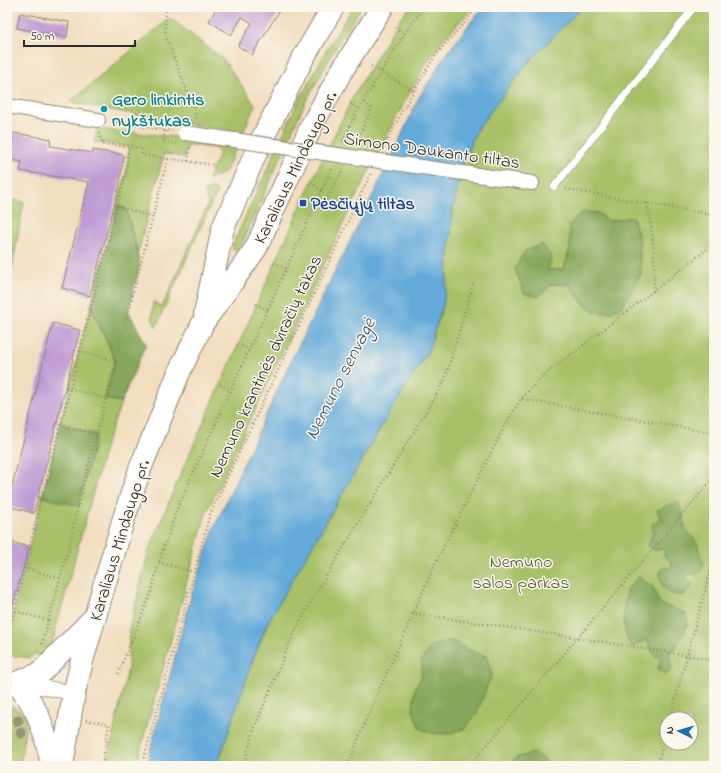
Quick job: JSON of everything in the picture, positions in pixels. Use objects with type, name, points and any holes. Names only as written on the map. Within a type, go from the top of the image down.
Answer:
[{"type":"main road","name":"Karaliaus Mindaugo pr.","points":[[203,323],[224,228],[262,139],[302,60],[333,7]]},
{"type":"main road","name":"Karaliaus Mindaugo pr.","points":[[62,766],[74,693],[94,618],[140,469],[180,370],[203,323],[256,248],[312,125],[341,72],[382,7]]},
{"type":"main road","points":[[53,766],[37,712],[33,705],[12,682],[42,671],[94,618]]},
{"type":"street","points":[[7,106],[98,120]]},
{"type":"street","name":"Simono Daukanto tiltas","points":[[188,137],[350,156],[532,183]]},
{"type":"street","points":[[12,682],[74,693]]},
{"type":"lane","points":[[554,187],[694,7]]},
{"type":"path","points":[[166,7],[165,34],[196,115],[195,122]]},
{"type":"path","points":[[343,142],[359,109],[381,72],[405,33],[424,7]]},
{"type":"path","points":[[381,153],[414,91],[435,56],[478,7]]},
{"type":"path","points":[[395,27],[405,33]]},
{"type":"path","points":[[372,66],[414,91]]},
{"type":"path","points":[[361,131],[372,108],[363,102]]},
{"type":"path","points":[[350,103],[359,109]]},
{"type":"path","points":[[190,147],[188,137],[98,120],[98,129],[103,144],[142,148],[142,155],[214,165]]},
{"type":"path","points":[[7,639],[58,424],[70,388],[116,206],[126,173],[129,146]]},
{"type":"path","points":[[317,204],[323,206],[350,156]]},
{"type":"path","points":[[42,647],[168,158]]},
{"type":"path","points":[[118,674],[151,593],[159,562],[178,506],[335,162]]},
{"type":"path","name":"Nemuno krantinės dviračių takas","points":[[142,766],[193,572],[210,514],[371,172]]},
{"type":"path","points":[[310,183],[323,190]]},
{"type":"path","points":[[554,187],[714,215]]},
{"type":"path","points":[[648,203],[653,232],[655,271],[652,293]]},
{"type":"path","points":[[116,206],[153,217]]},
{"type":"path","points":[[348,766],[365,722],[412,613],[436,562],[505,425],[522,399],[543,376],[714,244]]},
{"type":"path","points":[[274,263],[287,269]]},
{"type":"path","points":[[243,766],[256,724],[292,636],[316,593],[444,382],[473,284]]},
{"type":"path","points":[[256,304],[268,310]]},
{"type":"path","points":[[238,344],[249,350]]},
{"type":"path","points":[[75,350],[116,360]]},
{"type":"path","points":[[220,385],[231,390]]},
{"type":"path","points":[[66,387],[105,399]]},
{"type":"path","points":[[522,399],[714,433]]},
{"type":"path","points":[[58,424],[96,435]]},
{"type":"path","points":[[469,766],[714,477]]},
{"type":"path","points":[[40,497],[78,506]]},
{"type":"path","points":[[672,711],[714,557]]},
{"type":"path","points":[[159,562],[193,572]]},
{"type":"path","points":[[24,568],[60,578]]},
{"type":"path","points":[[13,611],[49,621]]},
{"type":"path","points":[[412,613],[714,660]]},
{"type":"path","points":[[102,766],[109,724]]},
{"type":"path","points":[[657,766],[661,751]]},
{"type":"path","points":[[7,762],[22,765]]},
{"type":"green space","points":[[353,7],[361,7],[335,49],[304,105],[240,248],[236,251],[233,250],[232,246],[298,102],[329,46]]},
{"type":"green space","points":[[410,7],[473,7],[443,40],[425,65],[394,122],[352,205],[206,513],[136,766],[106,766],[128,668],[129,631],[148,553],[177,482],[311,183],[354,95],[400,18]]},
{"type":"green space","name":"Nemuno salos parkas","points":[[582,7],[714,7],[714,766],[217,766],[253,659],[268,622],[384,422],[428,351],[443,305],[453,208],[464,160],[477,129],[527,64]]},
{"type":"green space","points":[[170,18],[223,59],[255,105],[226,171],[218,176],[208,179],[220,152],[215,148],[188,145],[184,157],[164,154],[138,253],[126,209],[117,206],[126,173],[129,147],[94,142],[97,129],[224,142],[230,130],[185,124],[186,120],[165,117],[164,120],[70,102]]},
{"type":"green space","points":[[210,189],[217,191],[156,327],[152,318],[153,301],[162,307],[208,204],[204,191]]},
{"type":"green space","points":[[7,199],[24,202],[12,268],[7,267]]},
{"type":"green space","points":[[117,206],[126,209],[140,264],[128,311],[146,344],[121,402],[105,399],[115,360],[91,306]]},
{"type":"green space","points":[[582,212],[598,213],[608,221],[633,217],[639,239],[641,273],[621,307],[610,313],[595,312],[584,304],[569,285],[552,284],[538,297],[524,293],[515,269],[524,252],[542,244],[551,257],[548,270],[564,269],[570,247],[569,225]]},
{"type":"green space","points":[[91,306],[115,360],[105,399],[121,402],[106,444],[48,658],[35,654],[30,658],[7,655],[7,639],[42,497],[78,505],[96,435],[60,424]]},
{"type":"green space","points":[[60,424],[96,435],[78,506],[42,497]]},
{"type":"green space","points":[[678,502],[682,511],[685,530],[696,542],[704,563],[699,573],[686,577],[692,584],[690,590],[681,595],[670,592],[662,583],[660,575],[662,568],[673,567],[671,562],[663,554],[666,550],[661,549],[655,551],[648,546],[653,531],[652,524],[661,520],[657,510]]},
{"type":"green space","points":[[639,577],[653,587],[657,598],[662,605],[686,614],[688,624],[675,649],[669,653],[672,669],[665,674],[658,668],[661,659],[653,654],[647,640],[639,643],[633,648],[624,627],[627,588]]},
{"type":"green space","points":[[453,641],[466,649],[486,656],[492,674],[476,715],[464,729],[447,734],[431,733],[420,728],[413,711],[415,688],[421,678],[422,660],[432,645]]},
{"type":"green space","points":[[7,705],[12,706],[27,716],[20,766],[7,766]]},
{"type":"green space","points":[[533,753],[544,759],[547,766],[512,766],[515,758]]},
{"type":"water","name":"Nemuno senvagė","points":[[485,7],[582,7],[527,64],[477,129],[464,160],[453,208],[443,305],[428,351],[384,422],[268,622],[253,659],[217,766],[146,766],[191,596],[214,528],[289,365],[394,152],[418,99],[445,56],[473,19]]},
{"type":"building","points":[[217,7],[281,8],[252,55],[238,46],[252,23],[242,17],[231,35],[209,21]]},
{"type":"building","points":[[20,13],[69,22],[67,37],[17,28]]},
{"type":"building","points":[[7,132],[51,139],[50,146],[93,153],[93,150],[124,155],[119,187],[90,296],[62,288],[89,182],[20,171],[22,162],[7,159]]},
{"type":"building","points":[[53,323],[80,330],[34,513],[7,506]]},
{"type":"building","points":[[7,541],[29,547],[7,626]]},
{"type":"place","name":"Gero linkintis nykštukas","points":[[104,109]]},
{"type":"place","name":"Pėsčiųjų tiltas","points":[[303,203]]}]
